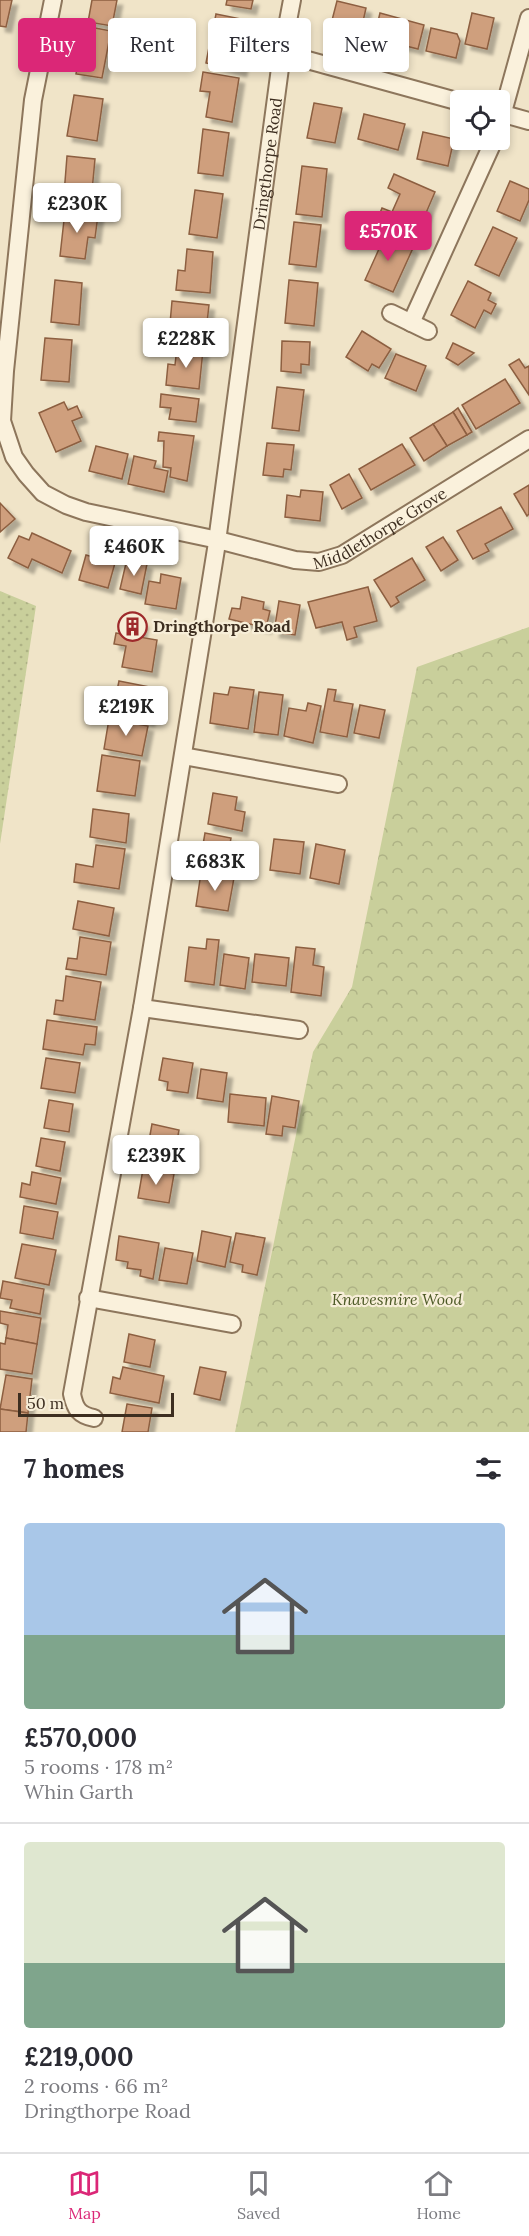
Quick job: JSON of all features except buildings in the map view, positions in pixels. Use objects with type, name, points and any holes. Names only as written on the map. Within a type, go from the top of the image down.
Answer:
[{"type":"street","name":"Middlethorpe Grove","points":[[53,0],[33,100],[2,421],[14,457],[44,493],[66,505],[86,512],[218,540],[295,560],[319,562],[342,555],[529,439]]},
{"type":"street","name":"Dringthorpe Road","points":[[289,18],[292,0]]},
{"type":"street","points":[[508,90],[529,18]]},
{"type":"street","points":[[311,61],[450,99]]},
{"type":"street","name":"Dringthorpe Road","points":[[94,1418],[82,1416],[74,1407],[72,1394],[142,1008],[218,540],[280,72]]},
{"type":"street","points":[[510,118],[529,121]]},
{"type":"street","points":[[411,323],[489,150]]},
{"type":"street","points":[[391,313],[428,331]]},
{"type":"street","points":[[183,756],[338,784]]},
{"type":"street","points":[[142,1008],[299,1030]]},
{"type":"street","points":[[88,1298],[232,1324]]},
{"type":"green space","points":[[0,591],[36,606],[0,844]]},
{"type":"green space","name":"Knavesmire Wood","points":[[529,627],[529,1432],[235,1432],[313,1052],[352,987],[417,667]]},
{"type":"place","name":"Dringthorpe Road","points":[[132,626]]}]
